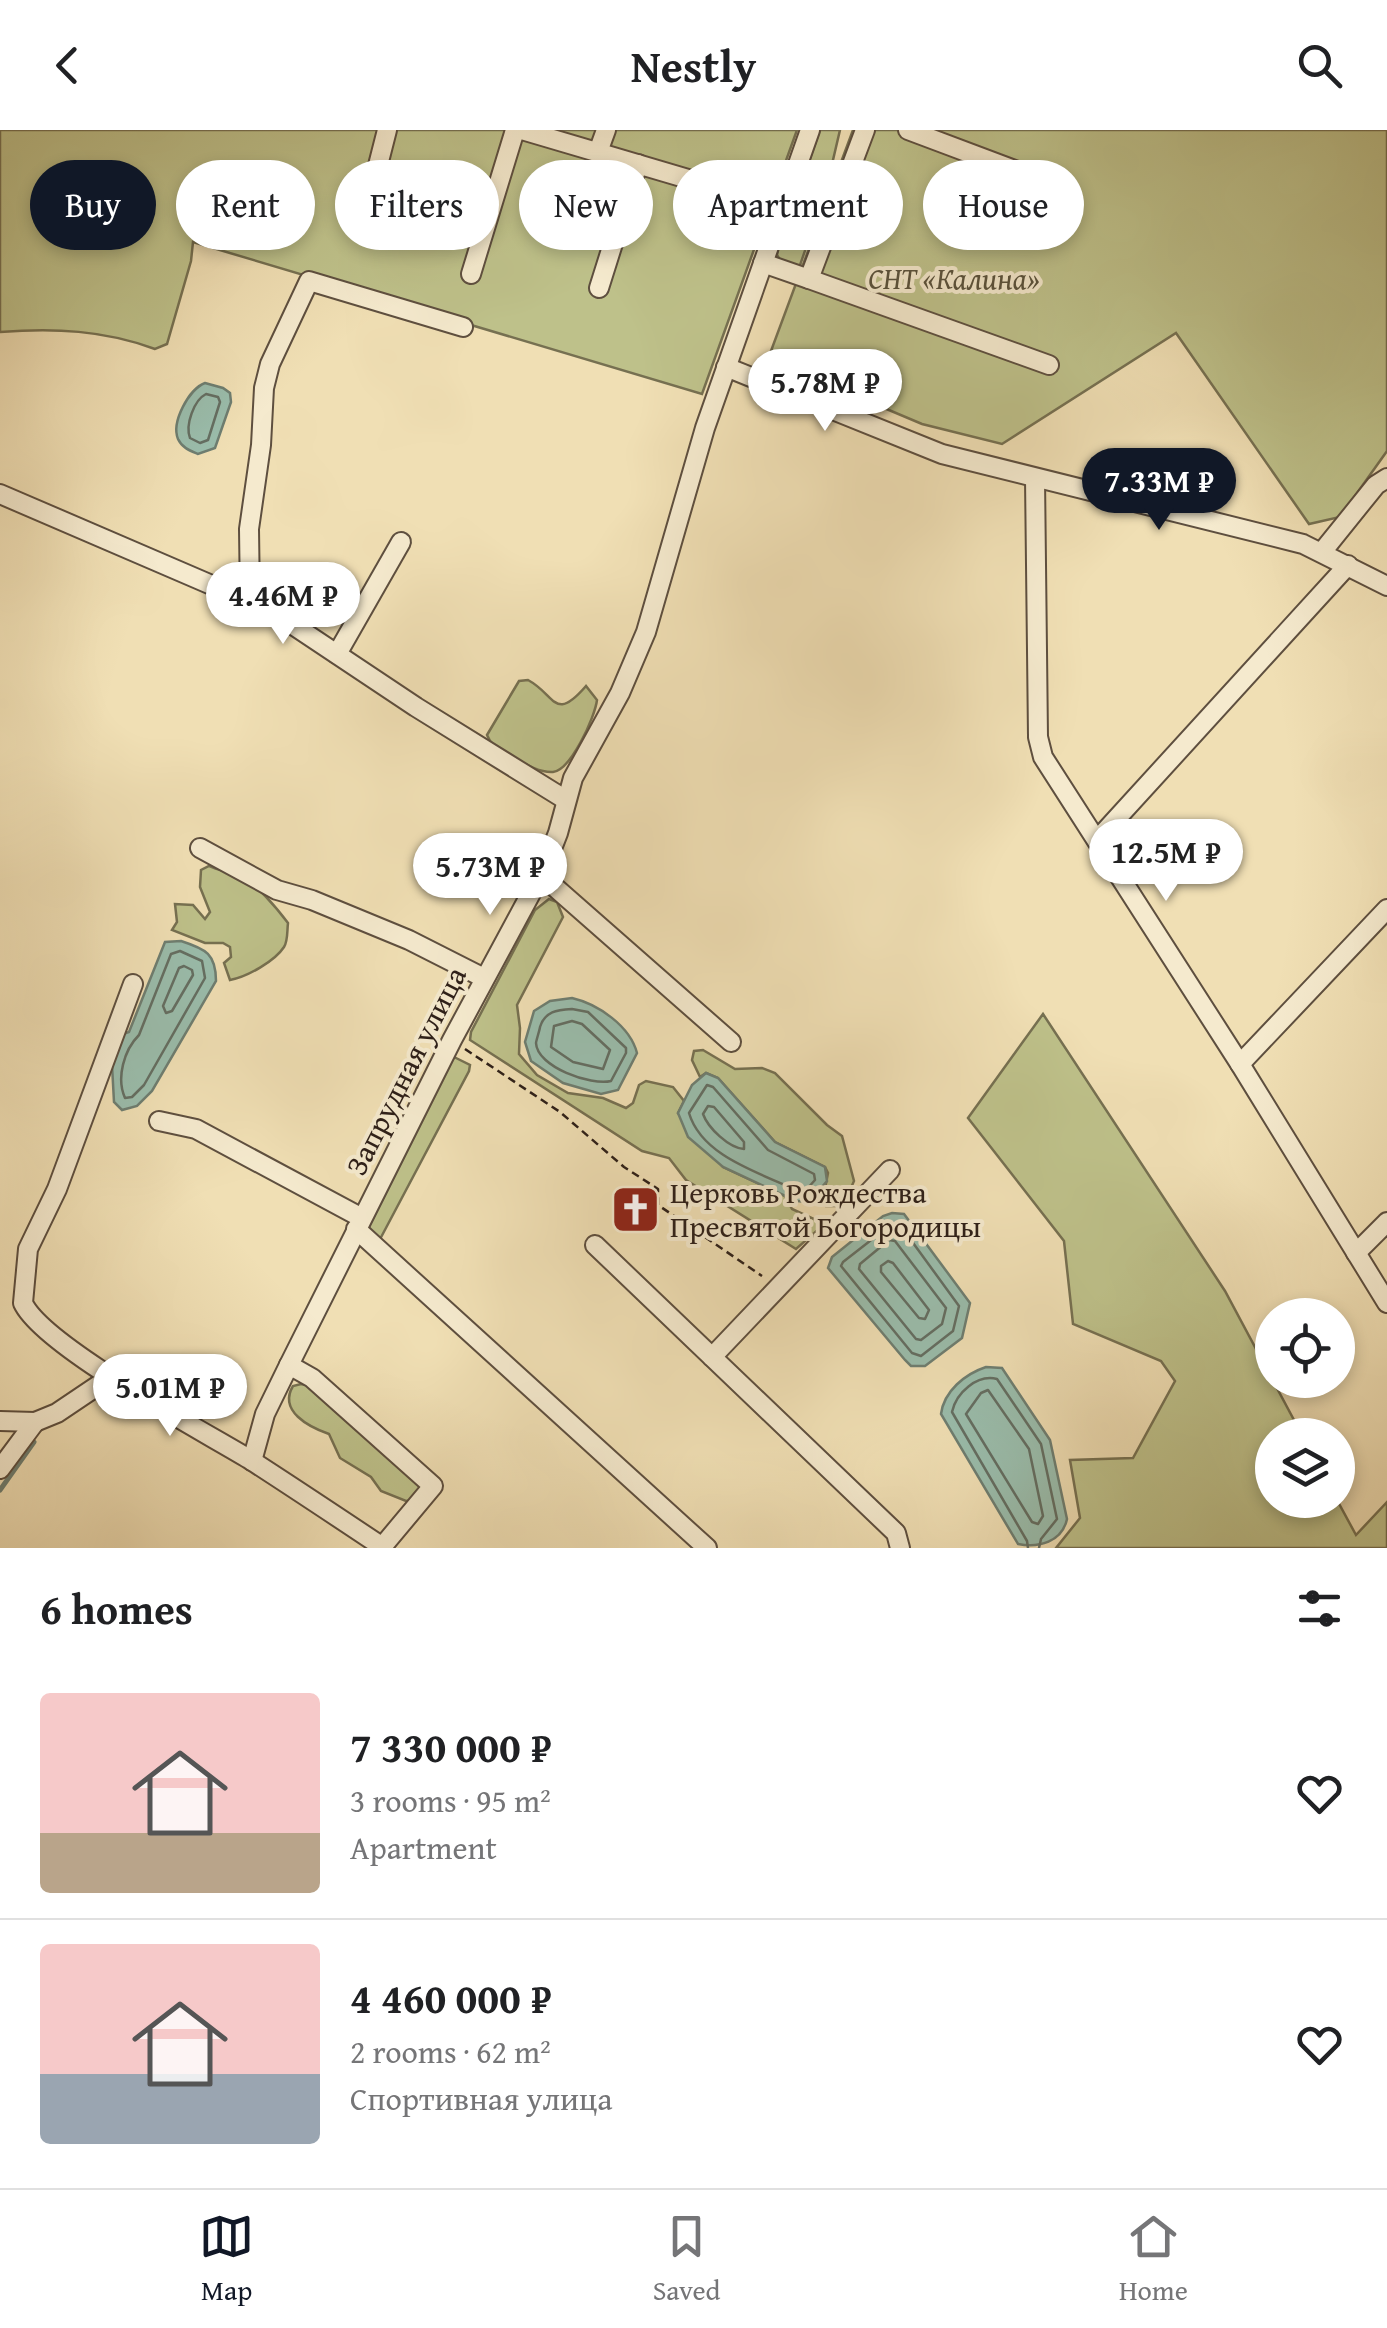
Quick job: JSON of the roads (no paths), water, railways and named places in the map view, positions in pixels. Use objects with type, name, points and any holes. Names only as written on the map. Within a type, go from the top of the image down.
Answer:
[{"type":"street","points":[[380,160],[388,130]]},
{"type":"street","points":[[470,274],[518,130],[625,160]]},
{"type":"street","points":[[598,152],[606,130]]},
{"type":"street","name":"Запрудная улица","points":[[799,160],[810,130]]},
{"type":"street","points":[[809,280],[865,130]]},
{"type":"street","points":[[908,130],[988,160]]},
{"type":"street","points":[[599,288],[611,250]]},
{"type":"street","name":"Запрудная улица","points":[[252,1462],[265,1414],[289,1365],[452,1040],[541,875],[578,768],[620,693],[646,632],[705,428],[767,250]]},
{"type":"street","points":[[763,262],[1049,366]]},
{"type":"street","points":[[250,600],[249,528],[261,445],[264,388],[270,364],[308,282],[463,327]]},
{"type":"street","points":[[726,367],[907,442],[1034,478],[1303,544],[1387,586]]},
{"type":"street","points":[[1034,478],[1038,738],[1043,757],[1240,1064],[1387,1303]]},
{"type":"street","points":[[1322,552],[1376,485],[1387,478]]},
{"type":"street","points":[[0,494],[250,600],[566,800]]},
{"type":"street","points":[[336,654],[400,542]]},
{"type":"street","points":[[1097,840],[1348,566]]},
{"type":"street","points":[[200,848],[276,890],[312,900],[409,940],[484,978]]},
{"type":"street","points":[[541,875],[731,1042]]},
{"type":"street","points":[[1240,1064],[1387,908]]},
{"type":"street","points":[[132,984],[57,1189],[28,1249],[23,1303],[39,1326],[112,1376],[383,1547],[433,1486],[312,1378],[289,1365]]},
{"type":"street","points":[[159,1121],[196,1130],[359,1224],[707,1548]]},
{"type":"street","points":[[712,1357],[890,1170]]},
{"type":"street","points":[[1356,1254],[1387,1222]]},
{"type":"street","points":[[595,1245],[896,1533],[900,1548]]},
{"type":"street","points":[[0,1422],[35,1422],[112,1376]]},
{"type":"street","points":[[0,1469],[35,1422]]},
{"type":"water","points":[[205,383],[230,393],[231,402],[215,448],[198,454],[180,442],[176,432],[188,399]]},
{"type":"water","points":[[181,941],[208,954],[216,981],[152,1091],[137,1106],[122,1110],[114,1102],[112,1065],[165,942]]},
{"type":"water","points":[[572,998],[612,1018],[633,1043],[637,1053],[618,1090],[601,1094],[563,1083],[531,1061],[525,1042],[534,1011],[550,1001]]},
{"type":"water","points":[[706,1073],[718,1078],[775,1142],[825,1167],[827,1181],[809,1202],[796,1201],[723,1167],[688,1137],[678,1113],[692,1085]]},
{"type":"water","points":[[892,1213],[904,1214],[970,1303],[962,1338],[925,1366],[911,1366],[905,1360],[828,1268],[832,1257]]},
{"type":"water","points":[[986,1367],[1002,1368],[1050,1440],[1067,1519],[1060,1533],[1048,1542],[1018,1544],[941,1414],[946,1398],[957,1384]]},
{"type":"waterway","points":[[0,1490],[34,1442]]},
{"type":"place","name":"Церковь Рождества Пресвятой Богородицы","points":[[635,1210]]},
{"type":"park label","name":"СНТ «Калина»","points":[[954,279]]}]
